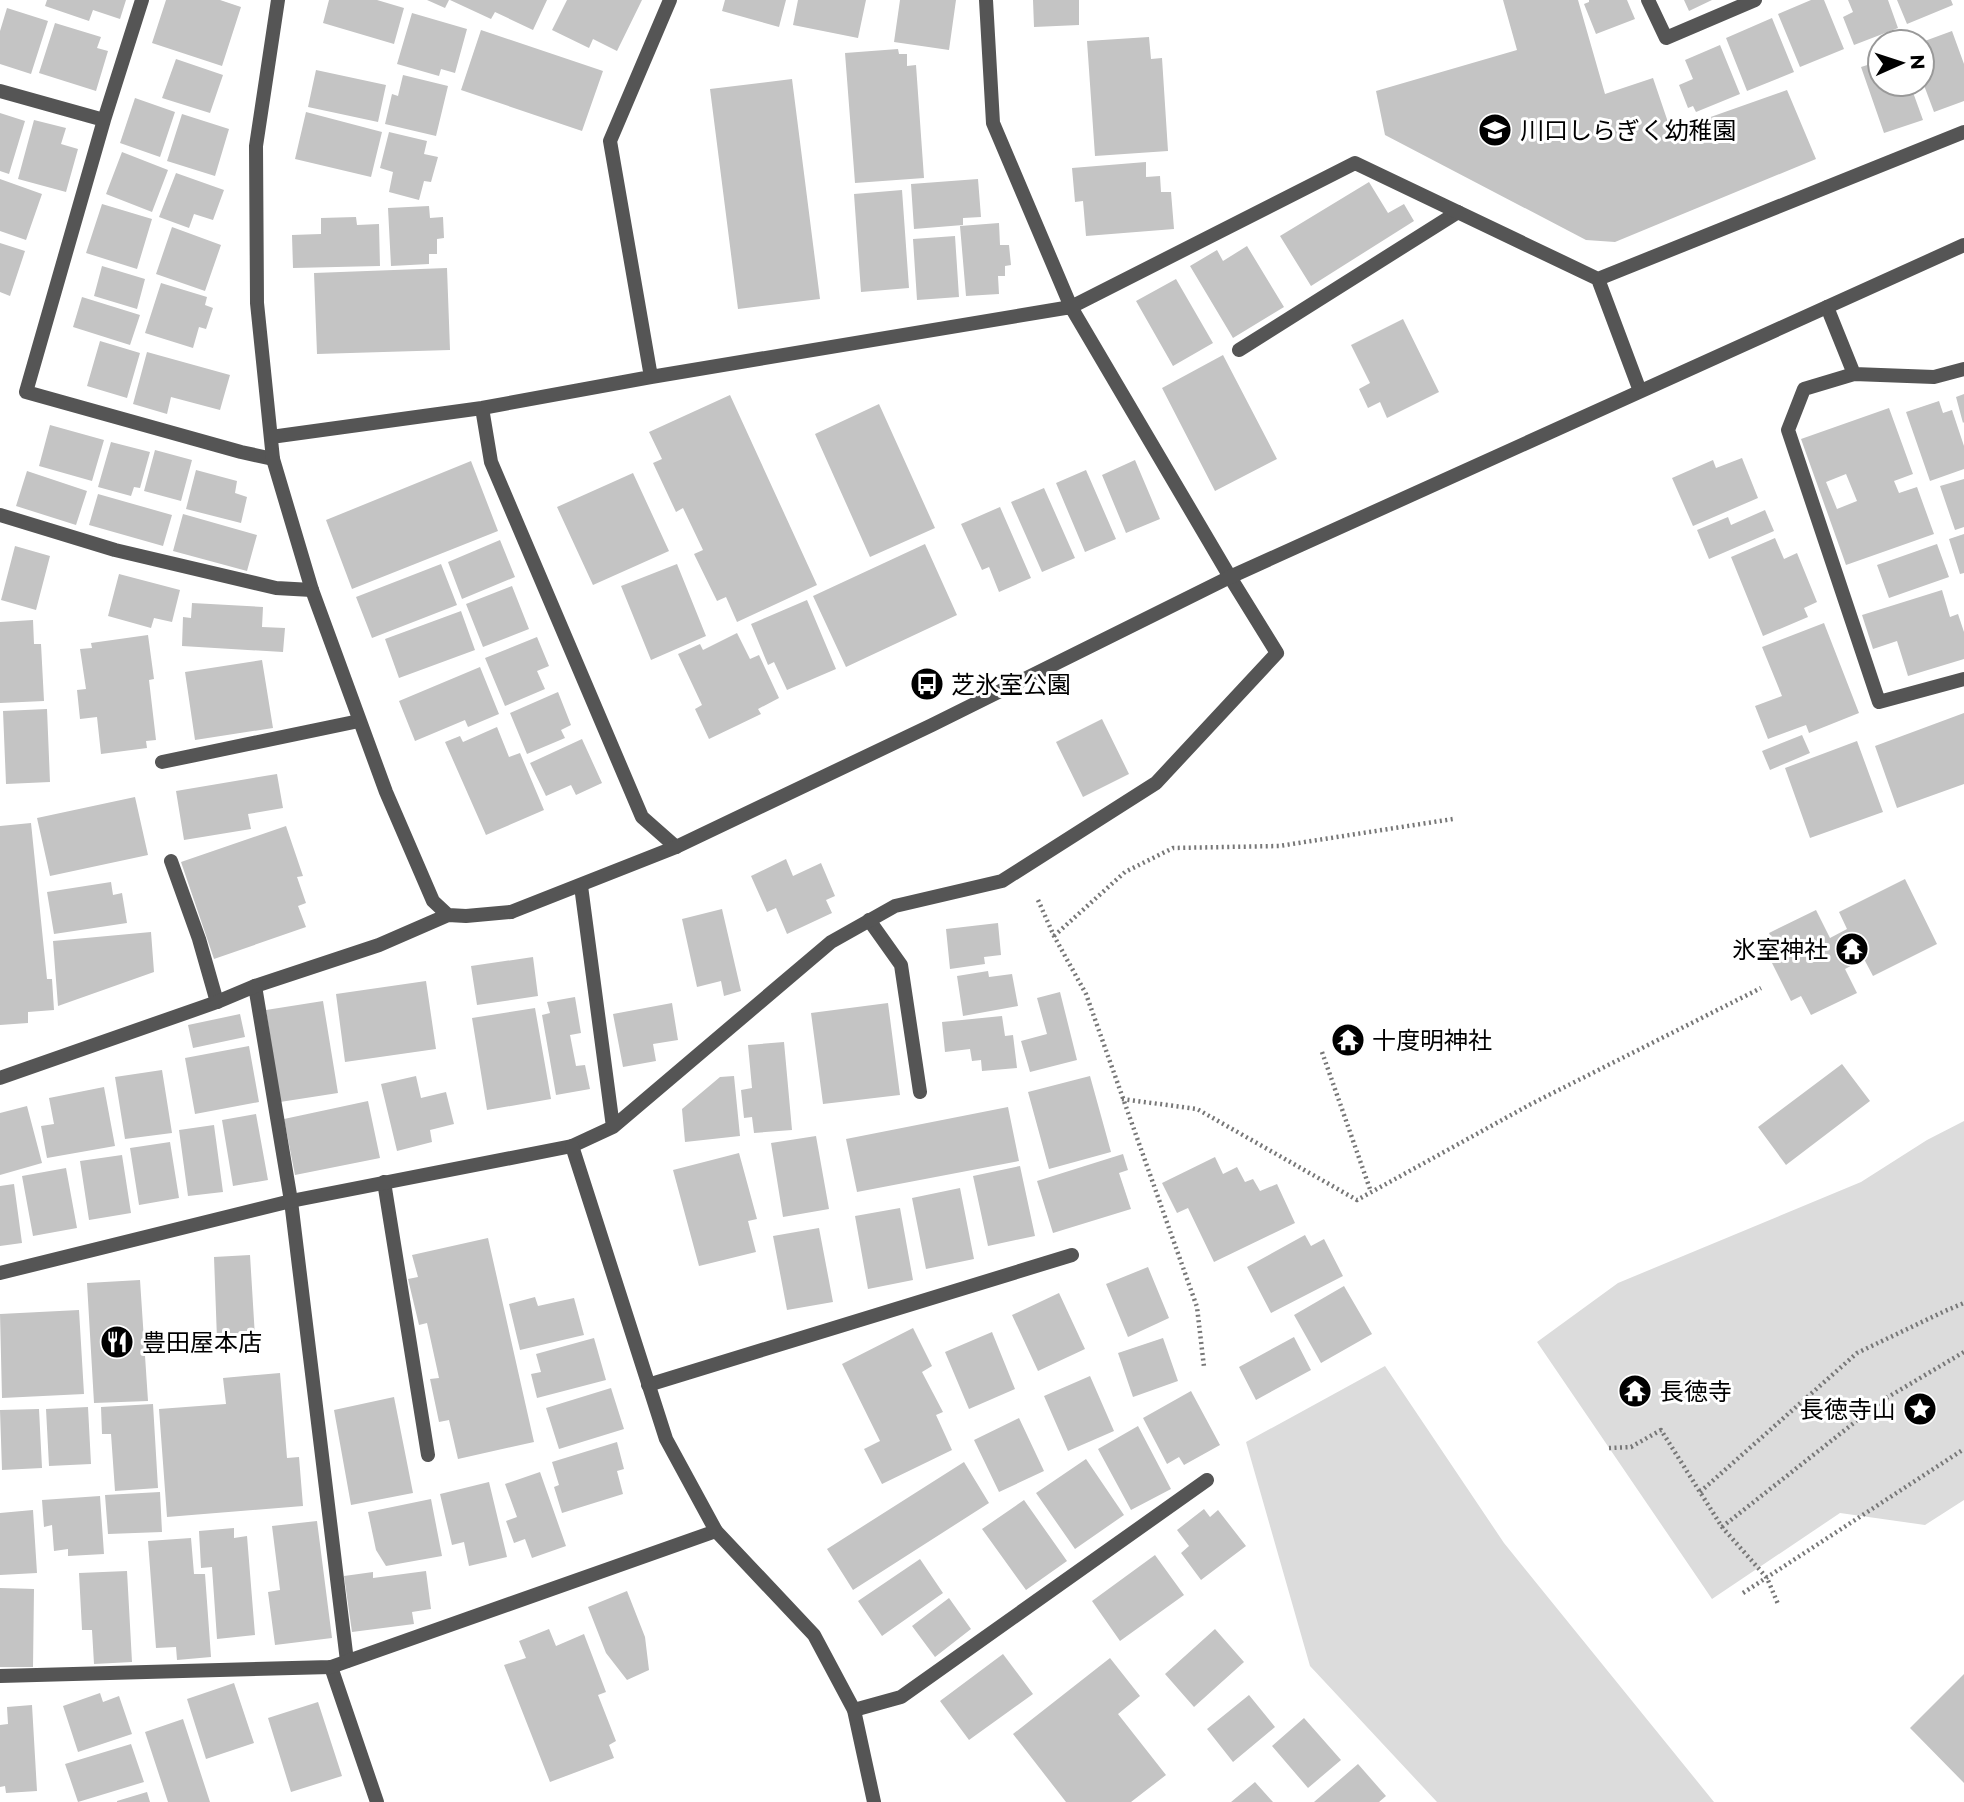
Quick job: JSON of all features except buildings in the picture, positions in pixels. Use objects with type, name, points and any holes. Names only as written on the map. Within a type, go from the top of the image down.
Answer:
[{"type":"street","points":[[142,0],[104,120],[26,391],[241,453],[273,458]]},
{"type":"street","points":[[278,0],[256,146],[257,303],[273,458],[312,590],[386,792],[433,901],[448,915]]},
{"type":"street","points":[[651,377],[610,141],[670,0]]},
{"type":"street","points":[[0,1273],[291,1201],[572,1146],[613,1127],[831,942],[895,906],[1002,881],[1156,783],[1277,653],[1071,307],[993,123],[986,0]]},
{"type":"street","points":[[1648,0],[1666,38],[1755,0]]},
{"type":"street","points":[[0,91],[104,120]]},
{"type":"street","points":[[1598,279],[1964,132]]},
{"type":"street","points":[[271,437],[482,408],[1071,307],[1355,163],[1598,279],[1640,391]]},
{"type":"street","points":[[1239,350],[1458,212]]},
{"type":"street","points":[[0,1078],[379,944],[448,915],[511,912],[676,847],[932,725],[1230,577],[1964,245]]},
{"type":"street","points":[[1827,307],[1854,374]]},
{"type":"street","points":[[1964,369],[1934,377],[1854,374],[1804,390],[1788,430],[1879,702],[1964,679]]},
{"type":"street","points":[[482,408],[491,462],[642,817],[676,847]]},
{"type":"street","points":[[0,515],[129,553],[276,588],[312,590]]},
{"type":"street","points":[[162,762],[359,721]]},
{"type":"street","points":[[171,861],[199,939],[217,1002]]},
{"type":"street","points":[[581,886],[613,1127]]},
{"type":"street","points":[[869,920],[901,965],[920,1092]]},
{"type":"street","points":[[255,986],[291,1201],[347,1661]]},
{"type":"street","points":[[572,1146],[666,1439],[716,1531],[814,1635],[854,1710],[874,1802]]},
{"type":"street","points":[[384,1182],[428,1455]]},
{"type":"street","points":[[648,1385],[1072,1255]]},
{"type":"street","points":[[854,1710],[901,1697],[1207,1480]]},
{"type":"street","points":[[0,1676],[331,1667],[716,1531]]},
{"type":"street","points":[[331,1667],[377,1802]]},
{"type":"path","points":[[1055,936],[1125,872],[1173,848],[1279,846],[1453,819]]},
{"type":"path","points":[[1023,867],[1086,995],[1197,1307],[1204,1367]]},
{"type":"path","points":[[1122,1099],[1197,1109],[1357,1200],[1531,1104],[1761,988]]},
{"type":"path","points":[[1322,1052],[1371,1192]]},
{"type":"path","points":[[1700,1492],[1857,1353],[1964,1303]]},
{"type":"path","points":[[1722,1527],[1883,1400],[1964,1352]]},
{"type":"path","points":[[1609,1448],[1631,1447],[1661,1430],[1722,1527],[1767,1578],[1779,1604]]},
{"type":"path","points":[[1743,1592],[1964,1449]]},
{"type":"shaded area","points":[[1964,1121],[1964,1500],[1925,1525],[1840,1513],[1712,1599],[1537,1342],[1618,1283],[1861,1182],[1927,1140]]},
{"type":"shaded area","points":[[1385,1366],[1504,1543],[1714,1802],[1437,1802],[1310,1666],[1246,1442]]},
{"type":"place","name":"川口しらぎく幼稚園","points":[[1495,130]]},
{"type":"place","name":"芝氷室公園","points":[[927,684]]},
{"type":"place","name":"氷室神社","points":[[1852,949]]},
{"type":"place","name":"十度明神社","points":[[1348,1040]]},
{"type":"place","name":"豊田屋本店","points":[[117,1342]]},
{"type":"place","name":"長徳寺","points":[[1635,1391]]},
{"type":"place","name":"長徳寺山","points":[[1920,1409]]}]
